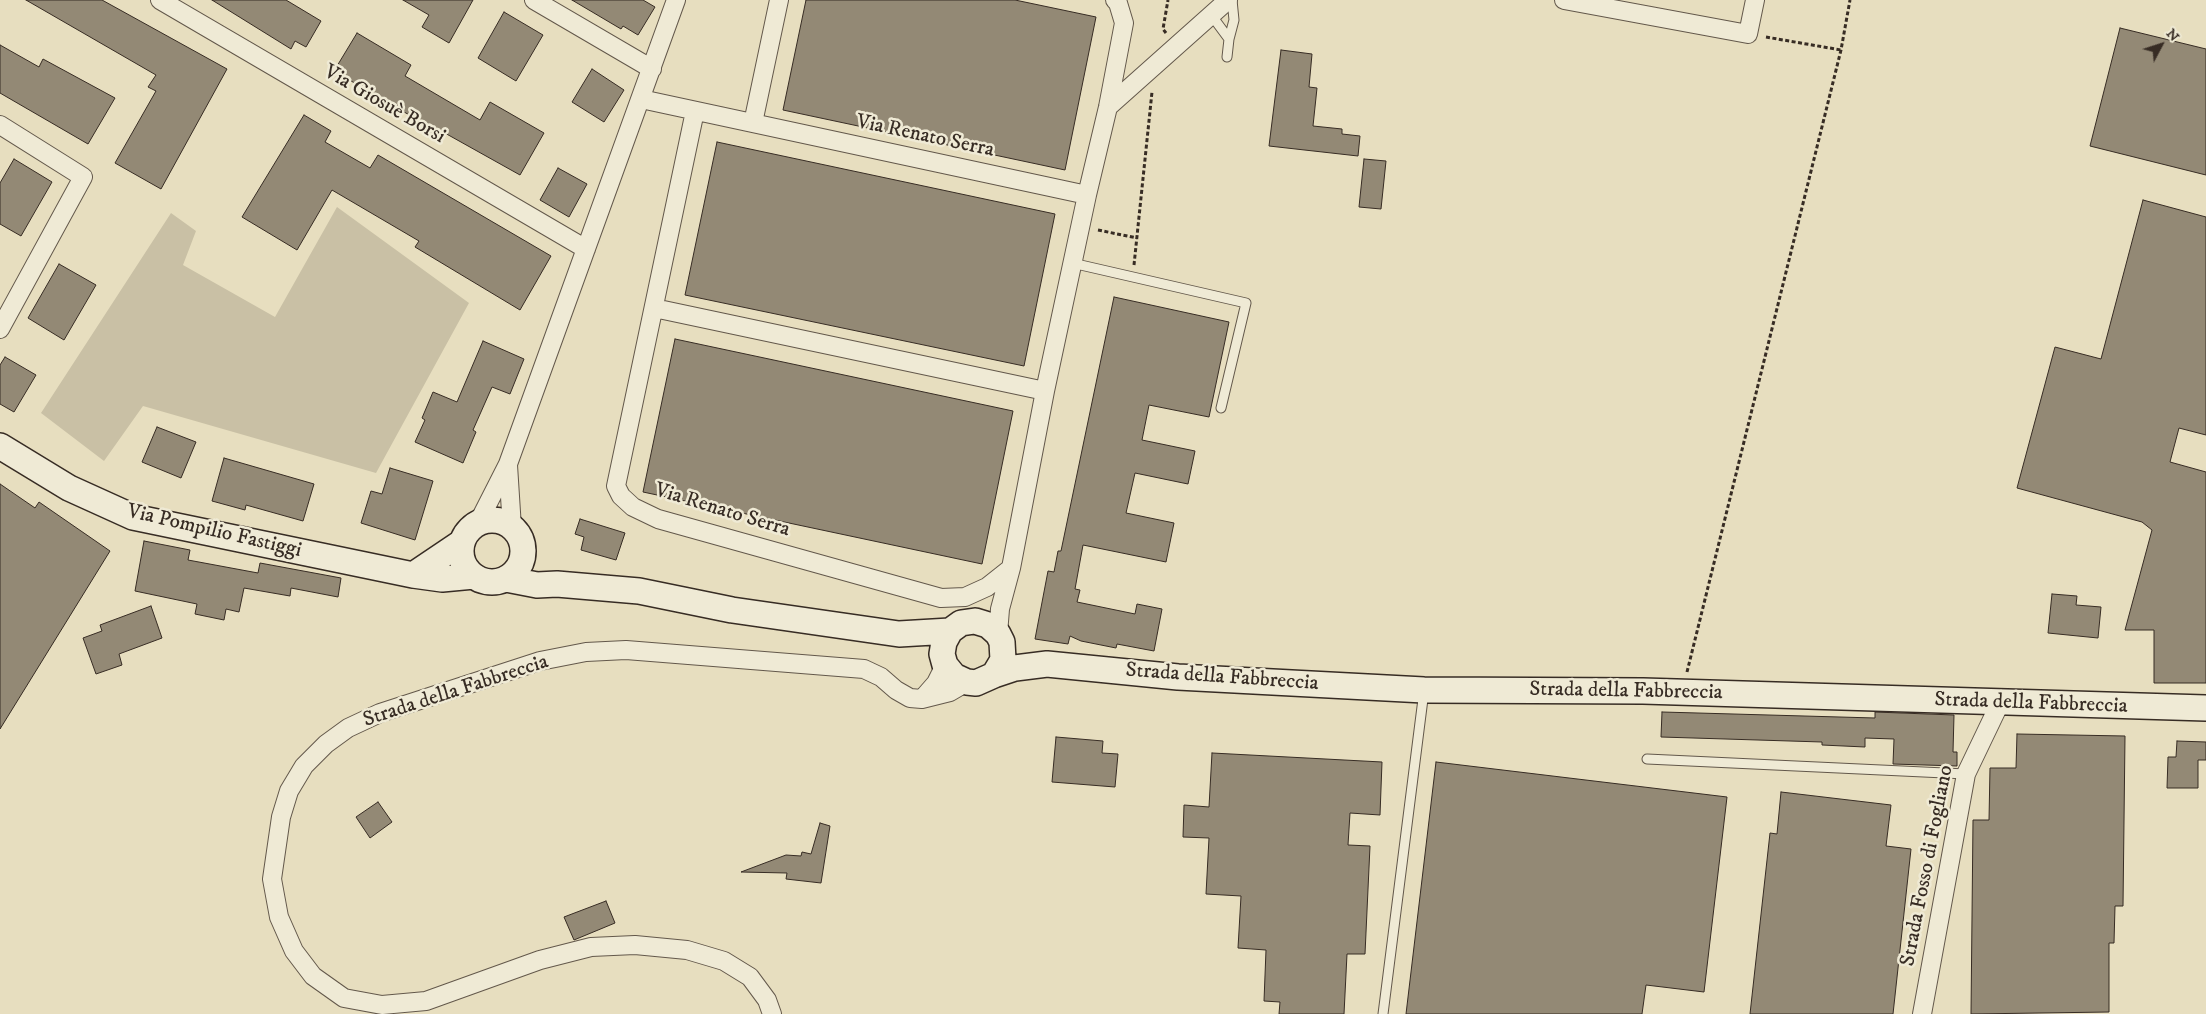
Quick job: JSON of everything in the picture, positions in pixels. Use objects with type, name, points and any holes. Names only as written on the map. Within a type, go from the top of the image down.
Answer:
[{"type":"street","name":"Via Giosuè Borsi","points":[[160,0],[586,248]]},
{"type":"street","points":[[534,0],[652,69]]},
{"type":"street","points":[[478,523],[508,464],[642,99],[676,0]]},
{"type":"street","points":[[753,123],[779,0]]},
{"type":"street","points":[[994,675],[1003,660],[1000,638],[1000,609],[1011,568],[1045,391],[1087,194],[1108,108],[1124,23],[1118,3],[1115,0]]},
{"type":"street","points":[[1108,108],[1228,0]]},
{"type":"street","points":[[1564,0],[1748,34],[1755,0]]},
{"type":"street","name":"Via Renato Serra","points":[[642,99],[1087,194]]},
{"type":"street","name":"Via Renato Serra","points":[[695,110],[616,486],[621,496],[633,507],[658,519],[941,598],[966,597],[987,587],[1011,568]]},
{"type":"street","points":[[0,125],[82,176],[0,329]]},
{"type":"street","points":[[654,308],[1045,391]]},
{"type":"street","name":"Via Pompilio Fastiggi","points":[[0,446],[69,488],[133,518],[413,575],[442,579],[474,576]]},
{"type":"street","points":[[508,464],[512,528]]},
{"type":"street","points":[[413,575],[462,542],[471,528],[478,523],[496,520],[512,528],[519,536],[522,556],[514,573],[506,579],[490,582],[474,576],[462,561],[462,542]]},
{"type":"street","points":[[522,556],[557,584]]},
{"type":"street","name":"Strada della Fabbreccia","points":[[506,579],[537,585],[557,584],[639,591],[732,610],[899,634],[950,631],[962,623],[975,621],[988,625],[1000,638],[1047,664]]},
{"type":"street","points":[[922,699],[936,683],[944,660],[944,642],[950,631]]},
{"type":"street","name":"Strada della Fabbreccia","points":[[899,634],[944,660],[954,676],[967,682],[976,683],[1014,668],[1047,664],[1178,676],[1424,690],[1682,693],[2206,708]]},
{"type":"street","name":"Strada della Fabbreccia","points":[[772,1014],[767,1000],[750,977],[724,961],[687,950],[636,945],[591,948],[540,960],[426,1001],[382,1005],[344,998],[313,976],[294,951],[279,917],[272,879],[280,817],[289,791],[304,766],[326,744],[348,728],[380,713],[540,662],[586,652],[626,650],[864,668],[881,676],[896,690],[910,698],[922,699],[950,692],[967,682]]},
{"type":"street","name":"Strada Fosso di Fogliano","points":[[1922,1014],[1966,774],[2000,703]]},
{"type":"lane","points":[[1227,57],[1234,20],[1232,0]]},
{"type":"lane","points":[[1212,16],[1229,39]]},
{"type":"lane","points":[[1072,263],[1246,303],[1221,408]]},
{"type":"lane","points":[[1382,1014],[1424,690]]},
{"type":"lane","points":[[1647,759],[1966,774]]},
{"type":"path","points":[[1168,0],[1163,30],[1177,46]]},
{"type":"path","points":[[1682,693],[1841,50],[1850,0]]},
{"type":"path","points":[[1748,34],[1841,50]]},
{"type":"path","points":[[1133,277],[1153,85]]},
{"type":"path","points":[[1080,226],[1137,238]]},
{"type":"shaded area","points":[[337,207],[469,303],[376,473],[143,406],[104,461],[41,413],[171,213],[196,231],[183,265],[275,317]]},
{"type":"building","points":[[26,0],[102,0],[227,69],[161,189],[115,163],[156,91],[148,87],[156,75]]},
{"type":"building","points":[[212,0],[286,0],[321,21],[306,47],[295,41],[291,49]]},
{"type":"building","points":[[403,0],[473,0],[449,43],[422,27],[429,15]]},
{"type":"building","points":[[572,0],[643,0],[655,7],[638,35],[623,26],[621,29]]},
{"type":"building","points":[[806,0],[1015,0],[1096,17],[1065,170],[783,110]]},
{"type":"building","points":[[504,12],[543,35],[516,81],[478,58]]},
{"type":"building","points":[[2120,28],[2206,49],[2206,175],[2090,146]]},
{"type":"building","points":[[357,33],[411,65],[405,76],[480,120],[490,102],[544,133],[520,175],[443,132],[438,141],[407,123],[411,116],[334,71]]},
{"type":"building","points":[[0,45],[39,67],[43,59],[115,98],[88,144],[0,93]]},
{"type":"building","points":[[1281,50],[1312,54],[1309,87],[1317,88],[1313,126],[1342,129],[1342,134],[1360,136],[1358,156],[1269,146]]},
{"type":"building","points":[[592,69],[624,90],[604,122],[572,102]]},
{"type":"building","points":[[304,115],[331,131],[325,142],[370,168],[378,155],[551,256],[520,310],[415,247],[419,241],[332,190],[297,250],[242,217]]},
{"type":"building","points":[[717,142],[1055,214],[1024,366],[685,295]]},
{"type":"building","points":[[14,159],[52,182],[21,236],[0,224],[0,183]]},
{"type":"building","points":[[1364,159],[1386,161],[1381,209],[1359,207]]},
{"type":"building","points":[[558,168],[587,184],[569,217],[540,200]]},
{"type":"building","points":[[2143,200],[2206,217],[2206,435],[2179,428],[2170,462],[2206,472],[2206,683],[2154,683],[2154,630],[2125,630],[2152,530],[2142,522],[2017,488],[2055,347],[2101,359]]},
{"type":"building","points":[[59,264],[96,285],[64,340],[28,318]]},
{"type":"building","points":[[1114,297],[1229,322],[1209,417],[1149,405],[1142,440],[1195,451],[1188,484],[1135,473],[1126,513],[1174,523],[1166,562],[1083,545],[1075,589],[1080,590],[1077,602],[1135,614],[1137,604],[1162,609],[1154,651],[1117,644],[1116,648],[1081,641],[1070,636],[1068,644],[1035,639],[1048,571],[1054,572],[1058,551],[1061,551]]},
{"type":"building","points":[[675,339],[1013,411],[982,564],[643,492]]},
{"type":"building","points":[[483,341],[524,359],[510,394],[492,387],[473,430],[476,432],[463,463],[415,442],[425,420],[422,418],[433,392],[457,402]]},
{"type":"building","points":[[5,357],[36,375],[14,412],[0,404],[0,365]]},
{"type":"building","points":[[157,427],[196,442],[181,478],[142,462]]},
{"type":"building","points":[[224,458],[314,484],[303,521],[246,505],[245,510],[212,501]]},
{"type":"building","points":[[390,468],[433,481],[415,540],[361,523],[371,491],[382,494]]},
{"type":"building","points":[[0,484],[35,508],[39,502],[110,551],[0,729]]},
{"type":"building","points":[[580,519],[625,533],[616,560],[581,550],[584,537],[575,534]]},
{"type":"building","points":[[144,541],[190,550],[188,560],[258,573],[260,563],[341,578],[338,597],[291,588],[290,596],[244,588],[239,612],[226,609],[224,620],[195,614],[197,604],[135,591]]},
{"type":"building","points":[[2052,594],[2077,596],[2076,605],[2101,607],[2098,638],[2048,633]]},
{"type":"building","points":[[151,606],[162,638],[119,654],[122,665],[96,674],[83,638],[102,631],[100,625]]},
{"type":"building","points":[[1662,712],[1875,718],[1875,712],[1954,715],[1953,752],[1957,752],[1957,766],[1893,764],[1894,739],[1865,738],[1865,747],[1822,745],[1822,742],[1661,737]]},
{"type":"building","points":[[2017,734],[2125,736],[2123,906],[2115,906],[2114,943],[2109,943],[2109,1012],[1971,1014],[1973,820],[1989,820],[1990,768],[2016,768]]},
{"type":"building","points":[[1056,737],[1103,741],[1102,753],[1118,754],[1115,787],[1052,782]]},
{"type":"building","points":[[2177,741],[2206,742],[2206,760],[2198,760],[2198,788],[2167,788],[2168,757],[2176,757]]},
{"type":"building","points":[[1212,753],[1382,762],[1380,815],[1350,813],[1348,845],[1370,846],[1365,954],[1347,954],[1344,1014],[1279,1014],[1280,1002],[1264,1001],[1266,950],[1238,948],[1241,896],[1206,894],[1209,838],[1183,837],[1184,805],[1209,807]]},
{"type":"building","points":[[1436,762],[1727,797],[1704,992],[1646,985],[1642,1014],[1406,1014]]},
{"type":"building","points":[[1781,792],[1891,805],[1886,846],[1911,849],[1893,1014],[1750,1014],[1770,833],[1777,834]]},
{"type":"building","points":[[378,802],[392,822],[370,838],[356,817]]},
{"type":"building","points":[[820,823],[830,826],[821,883],[786,879],[787,873],[741,872],[786,855],[801,856],[802,852],[811,854]]},
{"type":"building","points":[[606,901],[615,923],[574,940],[564,917]]}]
